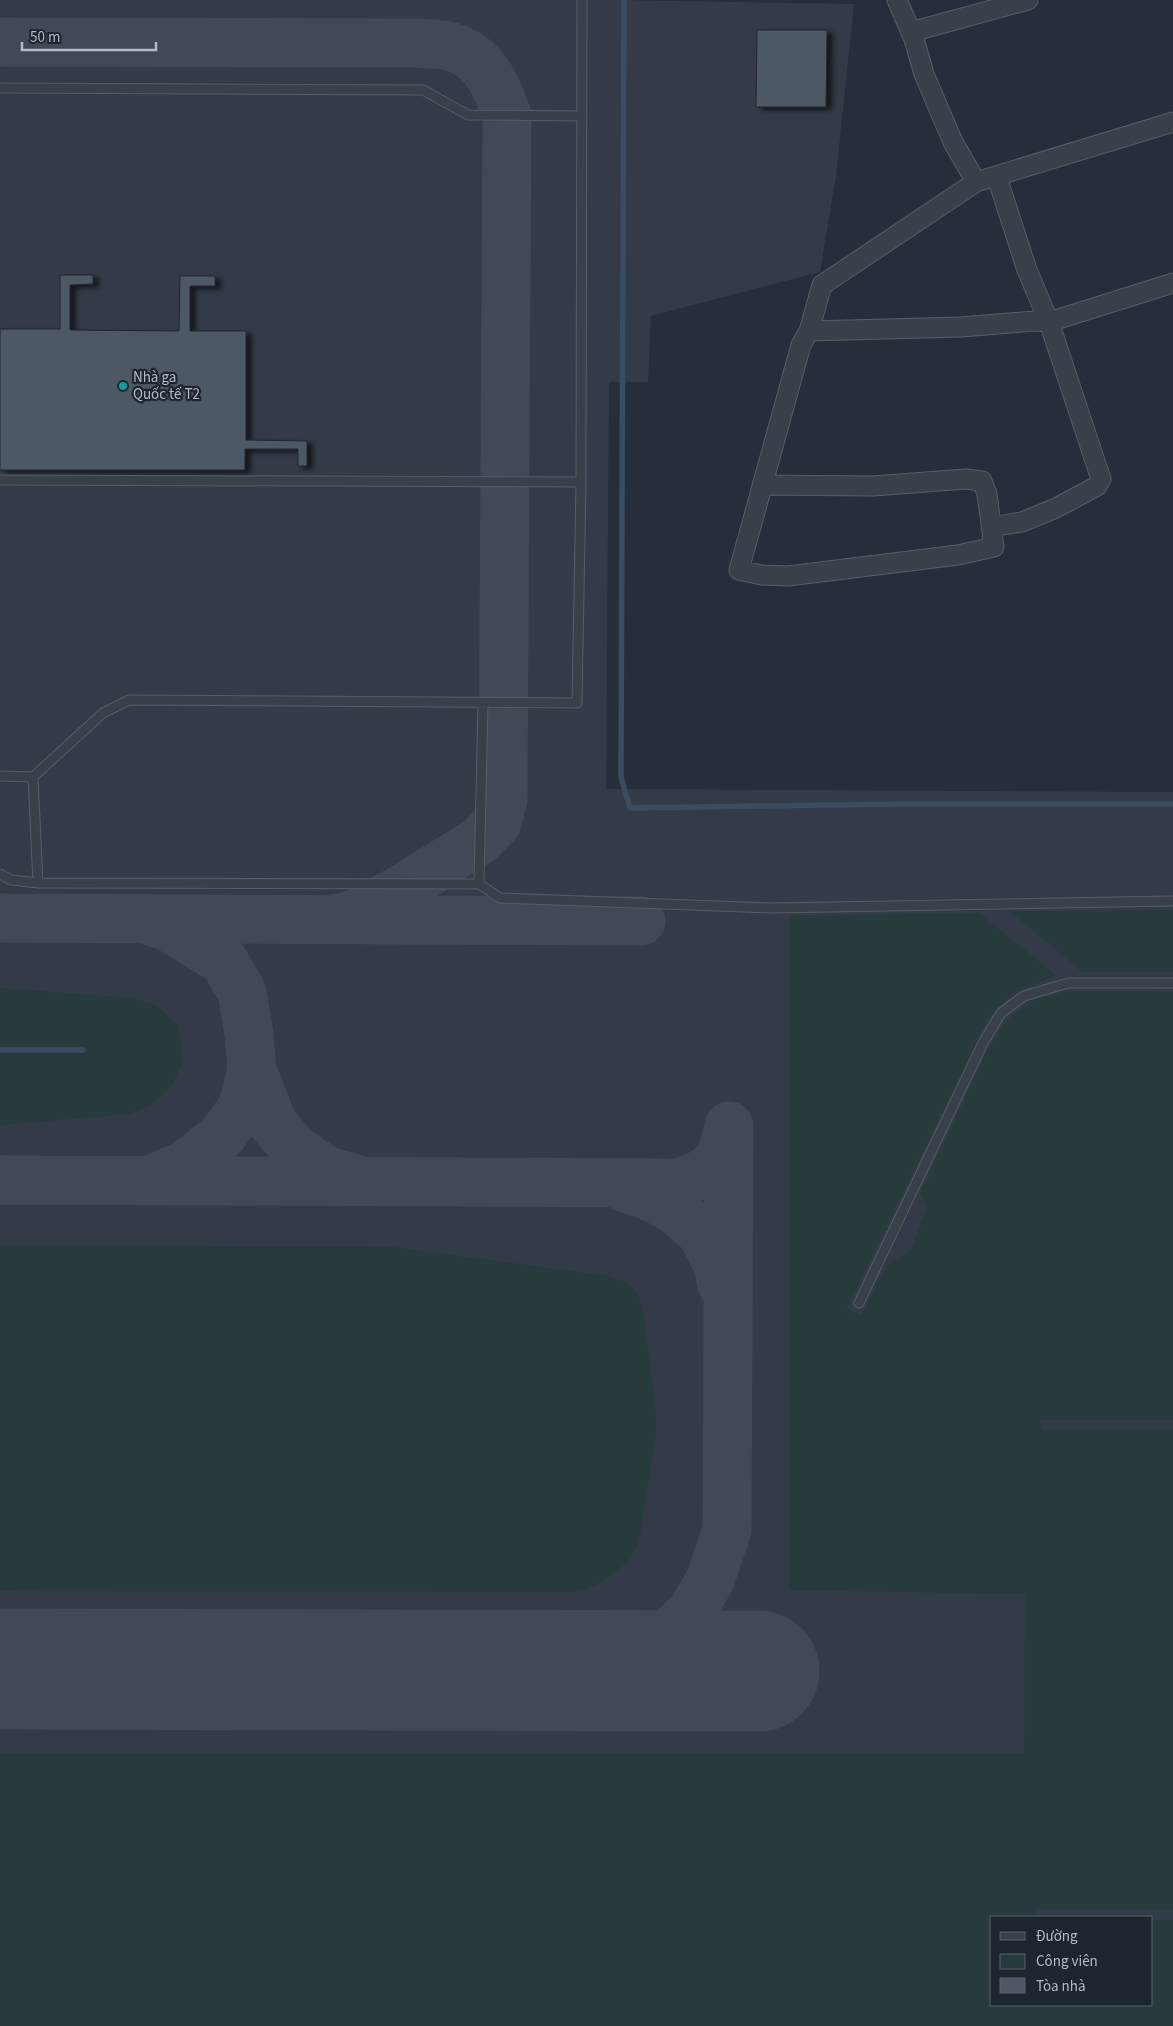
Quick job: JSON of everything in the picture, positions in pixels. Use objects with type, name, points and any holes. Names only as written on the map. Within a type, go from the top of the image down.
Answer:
[{"type":"street","points":[[897,0],[911,32],[924,74],[953,142],[976,182]]},
{"type":"street","points":[[911,32],[1028,0]]},
{"type":"street","points":[[762,485],[872,486],[966,479],[982,481],[987,494],[994,547],[958,555],[788,576],[762,575],[739,570],[762,485],[800,345],[808,331],[822,285],[976,182],[1173,122]]},
{"type":"street","points":[[992,527],[1022,522],[1056,508],[1097,486],[1100,479],[1050,322],[1027,270],[997,177]]},
{"type":"street","points":[[808,331],[961,327],[1034,321],[1050,322],[1173,283]]},
{"type":"lane","points":[[0,776],[33,777],[103,712],[129,700],[577,703],[581,482],[582,0]]},
{"type":"lane","points":[[0,88],[423,90],[468,115],[582,116]]},
{"type":"lane","points":[[0,480],[581,482]]},
{"type":"lane","points":[[479,884],[483,703]]},
{"type":"lane","points":[[33,777],[38,883]]},
{"type":"lane","points":[[0,874],[11,880],[38,883],[479,884],[500,898],[772,908],[1173,901]]},
{"type":"lane","points":[[859,1303],[983,1043],[1001,1013],[1024,996],[1068,982],[1173,983]]},
{"type":"shaded area","points":[[0,0],[615,0],[854,4],[836,176],[820,272],[651,316],[648,382],[609,382],[606,789],[1173,792],[1173,2026],[0,2026]]},
{"type":"green space","points":[[1173,910],[1173,972],[1082,972],[1010,911]]},
{"type":"green space","points":[[979,913],[1056,975],[1012,994],[987,1020],[847,1308],[861,1316],[887,1265],[911,1250],[927,1207],[920,1194],[989,1047],[1008,1019],[1033,1000],[1066,991],[1173,992],[1173,1420],[1040,1420],[1041,1429],[1173,1429],[1173,1909],[1036,1909],[1035,1916],[990,1916],[990,2006],[1153,2006],[1153,1920],[1173,1920],[1173,2026],[0,2026],[0,1753],[1024,1753],[1025,1594],[789,1590],[790,916]]},
{"type":"green space","points":[[0,988],[132,998],[157,1006],[177,1024],[181,1039],[182,1063],[172,1086],[151,1105],[129,1114],[0,1125]]},
{"type":"green space","points":[[0,1245],[394,1247],[608,1276],[629,1284],[638,1295],[643,1312],[656,1413],[656,1435],[639,1541],[630,1559],[614,1574],[594,1586],[575,1592],[0,1591]]},
{"type":"building","points":[[757,30],[827,30],[826,107],[756,107]]},
{"type":"building","name":"Nhà ga Quốc tế T2","points":[[60,275],[93,275],[93,284],[70,285],[70,330],[179,331],[180,276],[215,276],[215,286],[190,286],[190,331],[246,331],[246,440],[307,441],[307,466],[298,466],[298,449],[245,449],[245,470],[0,470],[0,329],[60,329]]},
{"type":"waterway","points":[[624,0],[621,777],[630,808],[905,804],[1173,804]]},
{"type":"waterway","points":[[0,1050],[83,1050]]},
{"type":"taxiway","points":[[0,42],[418,43],[445,45],[472,56],[480,64],[493,82],[507,115],[503,799],[497,823],[480,840],[369,907],[353,915],[333,919]]},
{"type":"taxiway","points":[[0,918],[641,921]]},
{"type":"taxiway","points":[[152,922],[165,925],[224,961],[242,992],[249,1034],[252,1070],[273,1124],[296,1150],[327,1171],[353,1178]]},
{"type":"taxiway","points":[[150,1180],[185,1165],[222,1136],[243,1106],[252,1070]]},
{"type":"taxiway","points":[[0,1180],[679,1183],[701,1174],[714,1164],[723,1148],[729,1126]]},
{"type":"taxiway","points":[[587,1671],[629,1658],[659,1641],[691,1613],[710,1580],[727,1530],[729,1129]]},
{"type":"taxiway","points":[[623,1187],[654,1198],[675,1210],[702,1233],[718,1265],[722,1285]]},
{"type":"runway","points":[[0,1669],[759,1671]]},
{"type":"place","name":"Nhà ga Quốc tế T2","points":[[123,386]]}]
